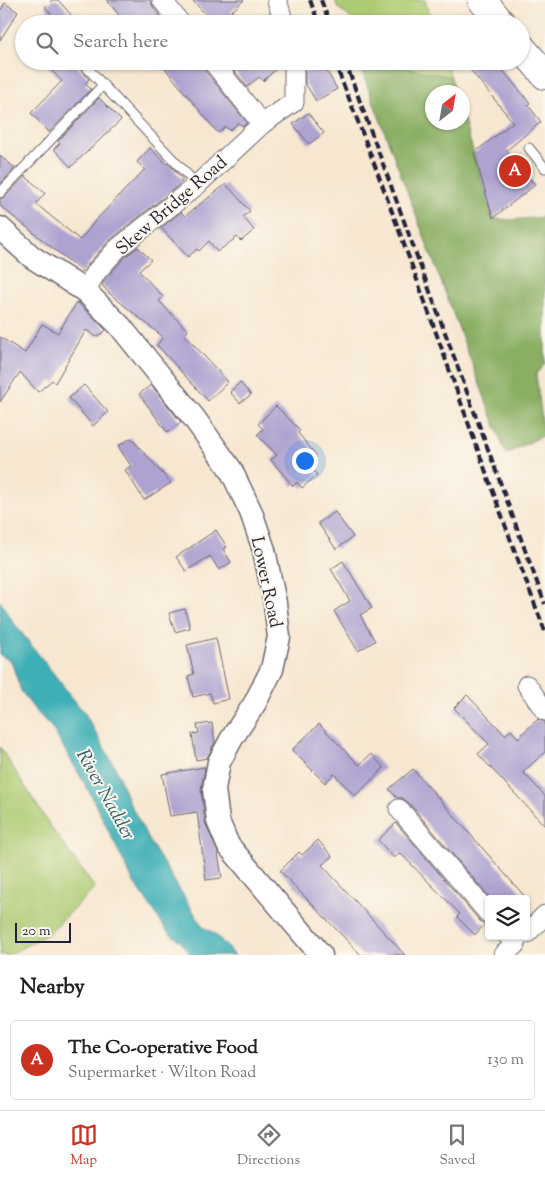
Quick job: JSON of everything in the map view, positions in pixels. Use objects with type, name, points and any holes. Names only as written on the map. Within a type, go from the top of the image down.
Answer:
[{"type":"highway","points":[[482,0],[494,15]]},
{"type":"street","points":[[162,0],[174,15]]},
{"type":"street","points":[[277,0],[281,15]]},
{"type":"street","points":[[219,70],[262,124]]},
{"type":"street","name":"Skew Bridge Road","points":[[85,291],[97,271],[117,249],[197,185],[262,124],[294,102],[294,70]]},
{"type":"street","name":"Lower Road","points":[[0,228],[32,257],[85,291],[120,326],[194,418],[231,470],[250,512],[264,550],[275,603],[278,637],[272,669],[255,703],[219,762],[214,789],[218,821],[228,845],[321,955]]},
{"type":"street","points":[[527,684],[545,711]]},
{"type":"street","points":[[399,809],[485,909]]},
{"type":"street","points":[[515,941],[545,915]]},
{"type":"lane","points":[[89,70],[197,185]]},
{"type":"lane","points":[[0,193],[103,85]]},
{"type":"lane","points":[[528,148],[545,168]]},
{"type":"green space","points":[[335,0],[425,0],[430,15],[347,15],[338,8]]},
{"type":"green space","points":[[361,70],[415,70],[451,77],[453,85],[425,85],[425,130],[467,130],[493,218],[510,220],[545,217],[545,364],[536,374],[544,435],[506,454]]},
{"type":"green space","points":[[415,70],[448,70],[451,77]]},
{"type":"green space","points":[[0,747],[52,829],[95,888],[48,934],[8,955],[0,955]]},
{"type":"water","name":"River Nadder","points":[[0,601],[14,623],[86,715],[116,769],[127,798],[150,842],[203,927],[214,933],[235,955],[191,955],[180,941],[167,931],[133,881],[89,791],[52,728],[34,709],[21,691],[11,661],[0,655]]},
{"type":"building","points":[[52,0],[58,0],[71,15],[52,15],[45,7]]},
{"type":"building","points":[[107,0],[150,0],[159,15],[119,15]]},
{"type":"building","points":[[192,0],[244,0],[231,12],[234,15],[206,15]]},
{"type":"building","points":[[5,3],[18,12],[0,40],[0,11]]},
{"type":"building","points":[[51,70],[80,70],[89,79],[85,84],[91,89],[49,132],[31,113],[62,81]]},
{"type":"building","points":[[166,70],[205,70],[247,123],[243,126],[238,123],[230,130],[225,127],[218,133]]},
{"type":"building","points":[[234,70],[275,70],[263,81],[259,77],[247,87]]},
{"type":"building","points":[[305,70],[326,70],[337,89],[316,101],[305,83]]},
{"type":"building","points":[[470,70],[502,70],[530,103],[528,105],[541,122],[507,150],[535,185],[493,218],[474,153],[513,122]]},
{"type":"building","points":[[99,98],[121,120],[71,167],[54,149],[60,143],[58,141]]},
{"type":"building","points":[[308,113],[324,133],[309,144],[293,124]]},
{"type":"building","points":[[150,148],[168,163],[183,180],[110,240],[83,272],[0,206],[0,199],[5,197],[25,176],[45,193],[36,204],[80,240],[95,221],[145,169],[137,162]]},
{"type":"building","points":[[0,156],[15,168],[0,184]]},
{"type":"building","points":[[226,184],[250,211],[243,217],[254,230],[241,241],[237,237],[217,252],[209,241],[199,251],[197,249],[188,257],[161,228],[181,212],[185,216]]},
{"type":"building","points":[[138,247],[151,260],[139,271],[163,297],[159,301],[188,331],[184,334],[228,382],[208,401],[157,345],[163,337],[109,293],[102,285],[125,257]]},
{"type":"building","points":[[77,302],[106,330],[97,337],[86,330],[55,383],[52,380],[38,392],[20,372],[0,402],[0,337],[25,353],[42,324],[58,333]]},
{"type":"building","points":[[240,382],[251,395],[240,403],[230,392]]},
{"type":"building","points":[[84,385],[108,412],[93,426],[69,398]]},
{"type":"building","points":[[151,385],[181,422],[167,432],[139,394]]},
{"type":"building","points":[[276,406],[300,430],[298,433],[316,455],[307,463],[317,475],[302,488],[297,482],[293,486],[271,460],[277,455],[257,435],[263,429],[258,424]]},
{"type":"building","points":[[131,438],[171,483],[144,500],[125,470],[131,466],[118,446]]},
{"type":"building","points":[[335,512],[353,537],[336,549],[318,523]]},
{"type":"building","points":[[216,530],[227,547],[223,549],[231,562],[219,570],[210,556],[186,571],[176,557]]},
{"type":"building","points":[[343,561],[372,608],[360,615],[375,641],[358,651],[334,611],[350,601],[331,569]]},
{"type":"building","points":[[185,609],[190,628],[175,632],[169,613]]},
{"type":"building","points":[[216,638],[229,699],[213,703],[210,693],[193,697],[188,676],[194,674],[187,645]]},
{"type":"building","points":[[467,695],[505,735],[511,730],[518,738],[538,719],[545,722],[545,752],[523,772],[545,796],[545,826],[478,754],[489,744],[454,708]]},
{"type":"building","points":[[212,723],[215,742],[207,758],[196,760],[192,734],[199,733],[197,725]]},
{"type":"building","points":[[319,724],[359,765],[371,754],[384,768],[355,796],[334,774],[325,783],[292,750]]},
{"type":"building","points":[[205,767],[201,790],[205,823],[218,853],[222,878],[206,880],[197,812],[170,816],[162,774]]},
{"type":"building","points":[[413,769],[523,895],[488,895],[408,802],[402,798],[397,798],[389,789]]},
{"type":"building","points":[[396,823],[480,921],[485,924],[475,935],[457,917],[460,914],[400,853],[394,858],[378,840]]},
{"type":"building","points":[[318,840],[332,856],[322,865],[405,955],[361,955],[280,871],[299,852],[302,855]]},
{"type":"railway","points":[[310,0],[316,15]]},
{"type":"railway","points":[[321,0],[327,15]]},
{"type":"railway","points":[[338,70],[389,203],[545,631]]},
{"type":"railway","points":[[348,70],[545,604]]},
{"type":"place","name":"The Co-operative Food","points":[[515,171]]}]
